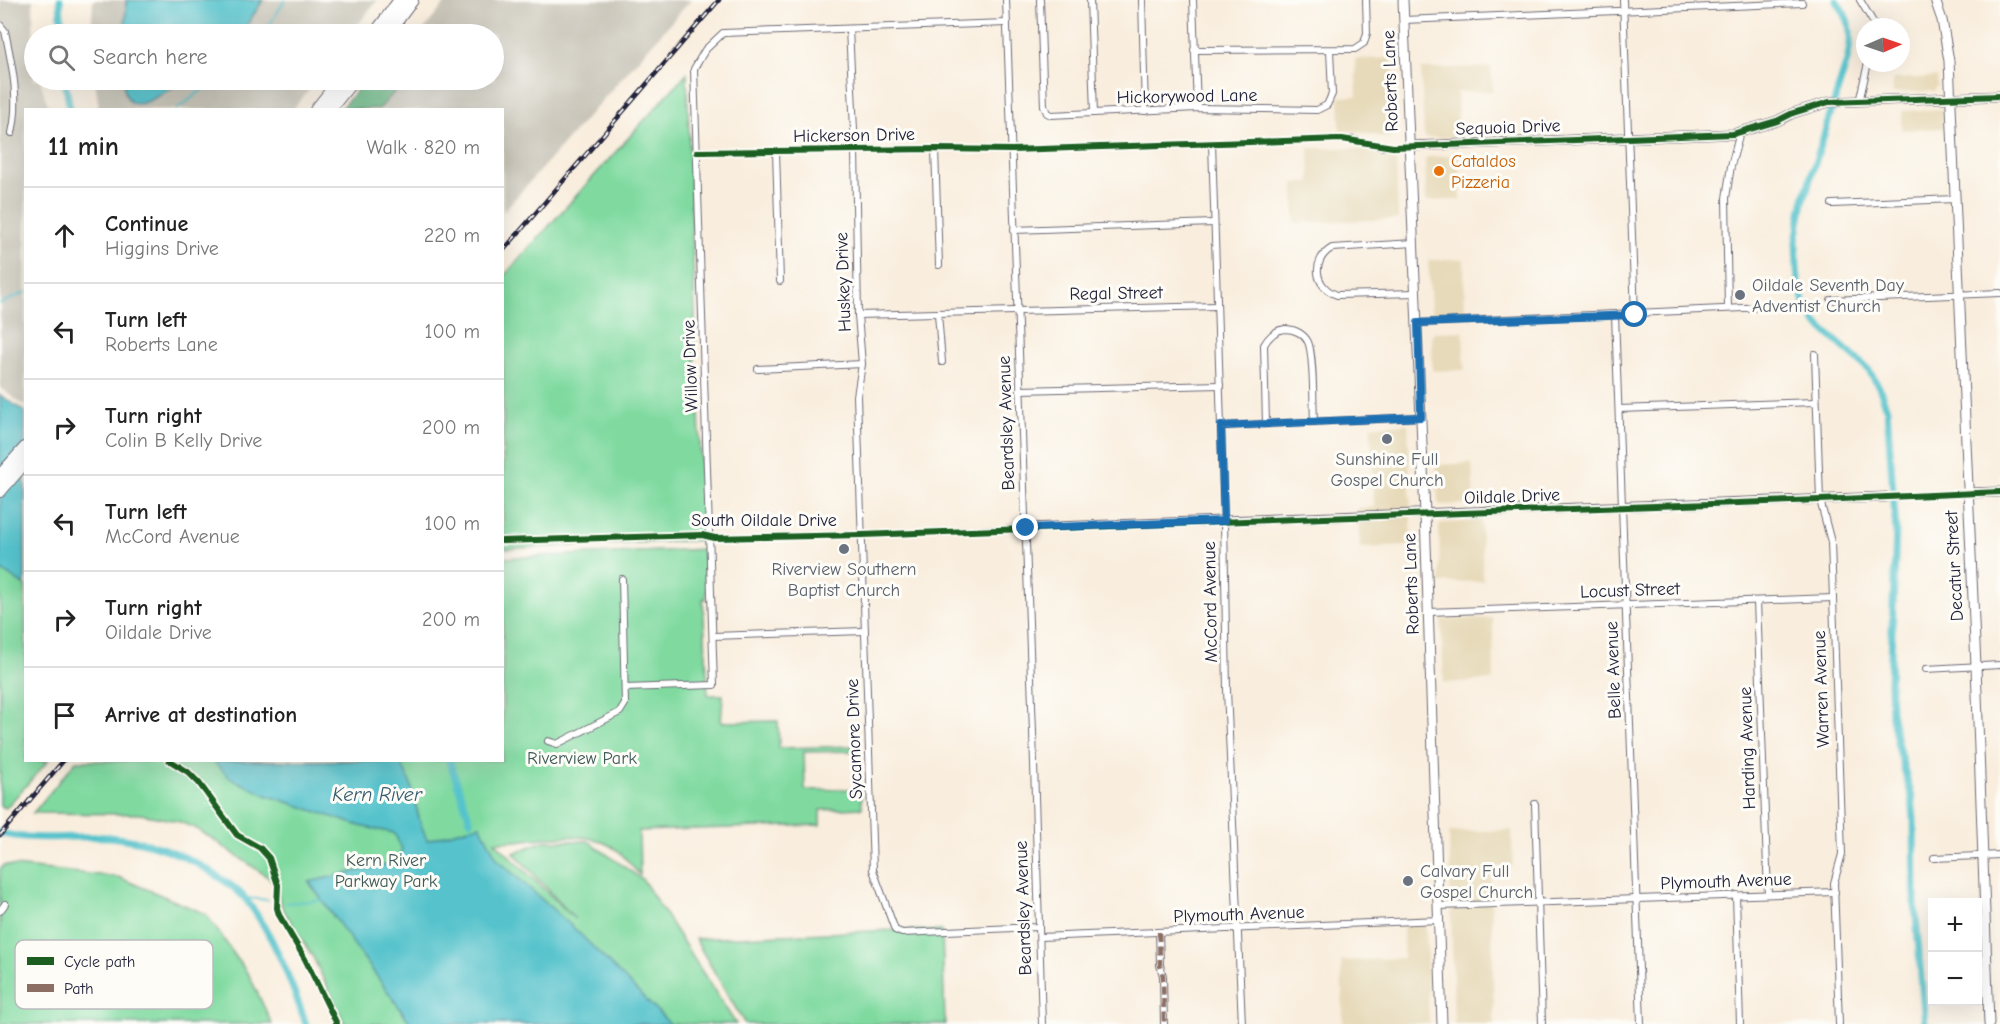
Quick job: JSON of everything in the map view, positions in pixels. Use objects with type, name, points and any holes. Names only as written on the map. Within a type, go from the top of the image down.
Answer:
[{"type":"highway","points":[[382,24],[400,0]]},
{"type":"highway","points":[[394,24],[412,0]]},
{"type":"highway","points":[[318,108],[332,90]]},
{"type":"highway","points":[[331,108],[345,90]]},
{"type":"highway","points":[[0,476],[24,449]]},
{"type":"highway","points":[[0,491],[24,463]]},
{"type":"street","name":"Beardsley Avenue","points":[[1006,0],[1042,1024]]},
{"type":"street","name":"Hickorywood Lane","points":[[1040,0],[1044,106],[1047,113],[1052,115],[1197,108],[1317,110],[1327,105],[1332,94],[1330,50]]},
{"type":"street","points":[[1090,0],[1094,113]]},
{"type":"street","points":[[1142,0],[1145,111]]},
{"type":"street","points":[[1193,0],[1197,108]]},
{"type":"street","points":[[1194,50],[1355,49],[1364,43],[1367,33],[1366,0]]},
{"type":"street","name":"Roberts Lane","points":[[1403,0],[1418,323],[1442,1024]]},
{"type":"street","points":[[1623,0],[1635,315]]},
{"type":"street","points":[[1860,0],[1871,18]]},
{"type":"street","name":"Decatur Street","points":[[1935,0],[1946,41],[1950,98],[1976,666],[1981,856],[1989,1024]]},
{"type":"street","points":[[1404,20],[1802,3]]},
{"type":"street","points":[[849,29],[1007,23]]},
{"type":"street","points":[[0,25],[5,31],[16,99],[16,115],[12,133]]},
{"type":"street","name":"Willow Drive","points":[[625,688],[714,685],[694,69],[705,50],[723,33],[849,29]]},
{"type":"street","name":"Huskey Drive","points":[[849,29],[855,150],[858,315],[862,364],[857,396],[862,535]]},
{"type":"street","points":[[1859,102],[1866,72]]},
{"type":"street","name":"Sequoia Drive","points":[[1012,150],[1342,139],[1384,147],[1733,135],[1828,102],[2000,96]]},
{"type":"street","points":[[1728,308],[1726,198],[1740,132]]},
{"type":"street","name":"McCord Avenue","points":[[1212,143],[1227,690],[1242,1024]]},
{"type":"street","points":[[935,149],[939,265]]},
{"type":"street","name":"Hickerson Drive","points":[[697,152],[1012,150]]},
{"type":"street","points":[[776,151],[780,281]]},
{"type":"street","points":[[1832,204],[1955,199]]},
{"type":"street","points":[[1014,230],[1214,223]]},
{"type":"street","points":[[1414,243],[1332,248],[1319,261],[1317,273],[1326,290],[1337,295],[1416,293]]},
{"type":"street","points":[[1831,300],[2000,293]]},
{"type":"street","name":"Regal Street","points":[[858,315],[1217,306]]},
{"type":"street","points":[[1418,323],[1635,315],[1786,306]]},
{"type":"street","points":[[938,314],[942,362]]},
{"type":"street","name":"Belle Avenue","points":[[1616,315],[1641,1024]]},
{"type":"street","points":[[1266,424],[1264,345],[1271,335],[1282,329],[1295,330],[1305,337],[1311,349],[1314,422]]},
{"type":"street","name":"Warren Avenue","points":[[1815,354],[1820,500],[1831,542],[1842,854],[1834,883],[1839,1024]]},
{"type":"street","points":[[758,369],[862,364]]},
{"type":"street","points":[[1020,390],[1220,385]]},
{"type":"street","points":[[1619,409],[1816,402]]},
{"type":"street","points":[[1221,426],[1421,417]]},
{"type":"street","name":"Oildale Drive","points":[[1026,528],[2000,492]]},
{"type":"street","name":"South Oildale Drive","points":[[504,541],[702,535],[862,535],[1026,528]]},
{"type":"street","name":"Sycamore Drive","points":[[862,535],[873,870],[895,930],[902,933],[1039,927]]},
{"type":"street","points":[[548,741],[557,744],[620,712],[625,704],[622,579]]},
{"type":"street","name":"Locust Street","points":[[1428,612],[1833,598]]},
{"type":"street","name":"Harding Avenue","points":[[1757,601],[1768,894]]},
{"type":"street","points":[[713,636],[865,631]]},
{"type":"street","points":[[1926,669],[2000,665]]},
{"type":"street","points":[[1535,804],[1542,1024]]},
{"type":"street","points":[[1934,858],[2000,855]]},
{"type":"street","name":"Plymouth Avenue","points":[[1439,906],[1835,892]]},
{"type":"street","points":[[1736,896],[1740,1024]]},
{"type":"street","points":[[0,911],[5,904]]},
{"type":"street","name":"Plymouth Avenue","points":[[1040,937],[1439,920]]},
{"type":"street","points":[[1159,932],[1164,1024]]},
{"type":"shaded area","points":[[0,0],[33,0],[33,24],[24,24],[24,90],[43,90],[49,108],[24,108],[24,405],[0,388]]},
{"type":"shaded area","points":[[93,0],[377,0],[359,24],[92,24]]},
{"type":"shaded area","points":[[448,0],[691,0],[504,211],[504,108],[360,108],[375,90],[504,90],[504,24],[428,24]]},
{"type":"shaded area","points":[[1392,58],[1396,130],[1389,138],[1354,131],[1340,131],[1339,97],[1357,96],[1355,59]]},
{"type":"shaded area","points":[[1491,67],[1493,91],[1457,92],[1458,137],[1426,138],[1421,69]]},
{"type":"shaded area","points":[[1937,77],[1938,85],[1934,91],[1893,93],[1892,79]]},
{"type":"shaded area","points":[[96,90],[309,90],[294,108],[99,108]]},
{"type":"shaded area","points":[[1942,109],[1943,128],[1902,130],[1902,111]]},
{"type":"shaded area","points":[[1309,148],[1352,148],[1393,156],[1396,161],[1398,219],[1295,223],[1294,183],[1310,182]]},
{"type":"shaded area","points":[[1459,155],[1461,200],[1426,201],[1425,159]]},
{"type":"shaded area","points":[[1464,259],[1465,315],[1436,316],[1431,311],[1428,260]]},
{"type":"shaded area","points":[[1463,331],[1465,370],[1432,371],[1432,335],[1434,332]]},
{"type":"shaded area","points":[[1408,424],[1412,546],[1360,548],[1358,508],[1374,507],[1371,426]]},
{"type":"shaded area","points":[[1472,463],[1474,504],[1440,505],[1436,465]]},
{"type":"shaded area","points":[[1481,521],[1483,581],[1440,583],[1439,525]]},
{"type":"shaded area","points":[[1493,618],[1494,680],[1444,683],[1441,620]]},
{"type":"shaded area","points":[[1512,830],[1513,866],[1491,867],[1494,1024],[1454,1024],[1449,832]]},
{"type":"shaded area","points":[[1426,918],[1429,1024],[1343,1024],[1341,961],[1403,958],[1403,919]]},
{"type":"green space","points":[[687,73],[696,348],[694,368],[698,388],[704,540],[504,549],[504,276]]},
{"type":"green space","points":[[357,90],[396,90],[380,108],[341,108]]},
{"type":"green space","points":[[24,487],[24,762],[47,762],[6,808],[0,806],[0,516]]},
{"type":"green space","points":[[705,549],[706,599],[703,599],[708,695],[723,695],[721,722],[778,721],[779,748],[860,746],[860,751],[804,752],[805,790],[861,789],[862,808],[820,810],[820,825],[639,831],[640,875],[618,851],[590,838],[558,837],[495,842],[575,919],[514,853],[544,841],[588,841],[643,880],[736,1024],[345,1024],[313,957],[284,911],[272,880],[208,836],[177,821],[140,814],[33,813],[75,762],[504,762],[504,558]]},
{"type":"green space","points":[[4,865],[118,877],[206,914],[250,977],[272,1024],[0,1024],[0,869]]},
{"type":"green space","points":[[895,930],[942,931],[945,1024],[745,1024],[695,939]]},
{"type":"water","points":[[126,0],[263,0],[247,24],[125,24]]},
{"type":"water","points":[[125,90],[168,90],[147,102],[138,104],[130,101]]},
{"type":"water","points":[[0,395],[24,411],[24,585],[0,569]]},
{"type":"water","name":"Kern River","points":[[214,762],[400,762],[411,785],[427,840],[480,825],[498,860],[576,930],[670,1024],[411,1024],[309,882],[397,862],[402,849],[394,833],[360,826],[266,795],[230,778]]},
{"type":"waterway","points":[[60,0],[61,24]]},
{"type":"waterway","points":[[270,24],[285,0]]},
{"type":"waterway","points":[[1836,0],[1850,29],[1849,52],[1803,202],[1796,241],[1797,270],[1799,287],[1805,305],[1816,323],[1868,369],[1879,387],[1887,409],[1896,531],[1890,682],[1891,712],[1912,798],[1915,903],[1925,1024]]},
{"type":"waterway","points":[[67,90],[70,108]]},
{"type":"waterway","points":[[179,108],[202,90]]},
{"type":"waterway","points":[[0,304],[24,293]]},
{"type":"waterway","points":[[450,762],[470,820]]},
{"type":"waterway","points":[[470,820],[473,831]]},
{"type":"waterway","points":[[0,833],[27,837],[125,839],[183,856],[210,871],[239,892],[257,915],[281,960],[306,1024]]},
{"type":"waterway","points":[[246,898],[268,900]]},
{"type":"waterway","points":[[286,903],[324,900]]},
{"type":"railway","points":[[504,250],[719,0]]},
{"type":"railway","points":[[0,835],[62,762]]},
{"type":"marked path","points":[[1159,932],[1164,1024]]},
{"type":"cycle path","points":[[697,152],[1012,150],[1342,139],[1393,147],[1733,134],[1829,102],[2000,96]]},
{"type":"cycle path","points":[[504,541],[702,535],[715,538],[862,535],[2000,492]]},
{"type":"cycle path","points":[[172,762],[188,772],[199,783],[237,835],[260,848],[269,858],[278,885],[279,915],[305,959],[337,1024]]},
{"type":"place","name":"Cataldos Pizzeria","points":[[1439,171]]},
{"type":"place","name":"Oildale Seventh Day Adventist Church","points":[[1740,295]]},
{"type":"place","name":"Sunshine Full Gospel Church","points":[[1387,439]]},
{"type":"place","name":"Riverview Southern Baptist Church","points":[[844,549]]},
{"type":"place","name":"Calvary Full Gospel Church","points":[[1408,881]]},
{"type":"route","points":[[1026,528],[1224,521],[1221,426],[1421,417],[1418,323],[1635,315]]},
{"type":"park label","name":"Riverview Park","points":[[582,758]]},
{"type":"park label","name":"Kern River Parkway Park","points":[[386,870]]}]
